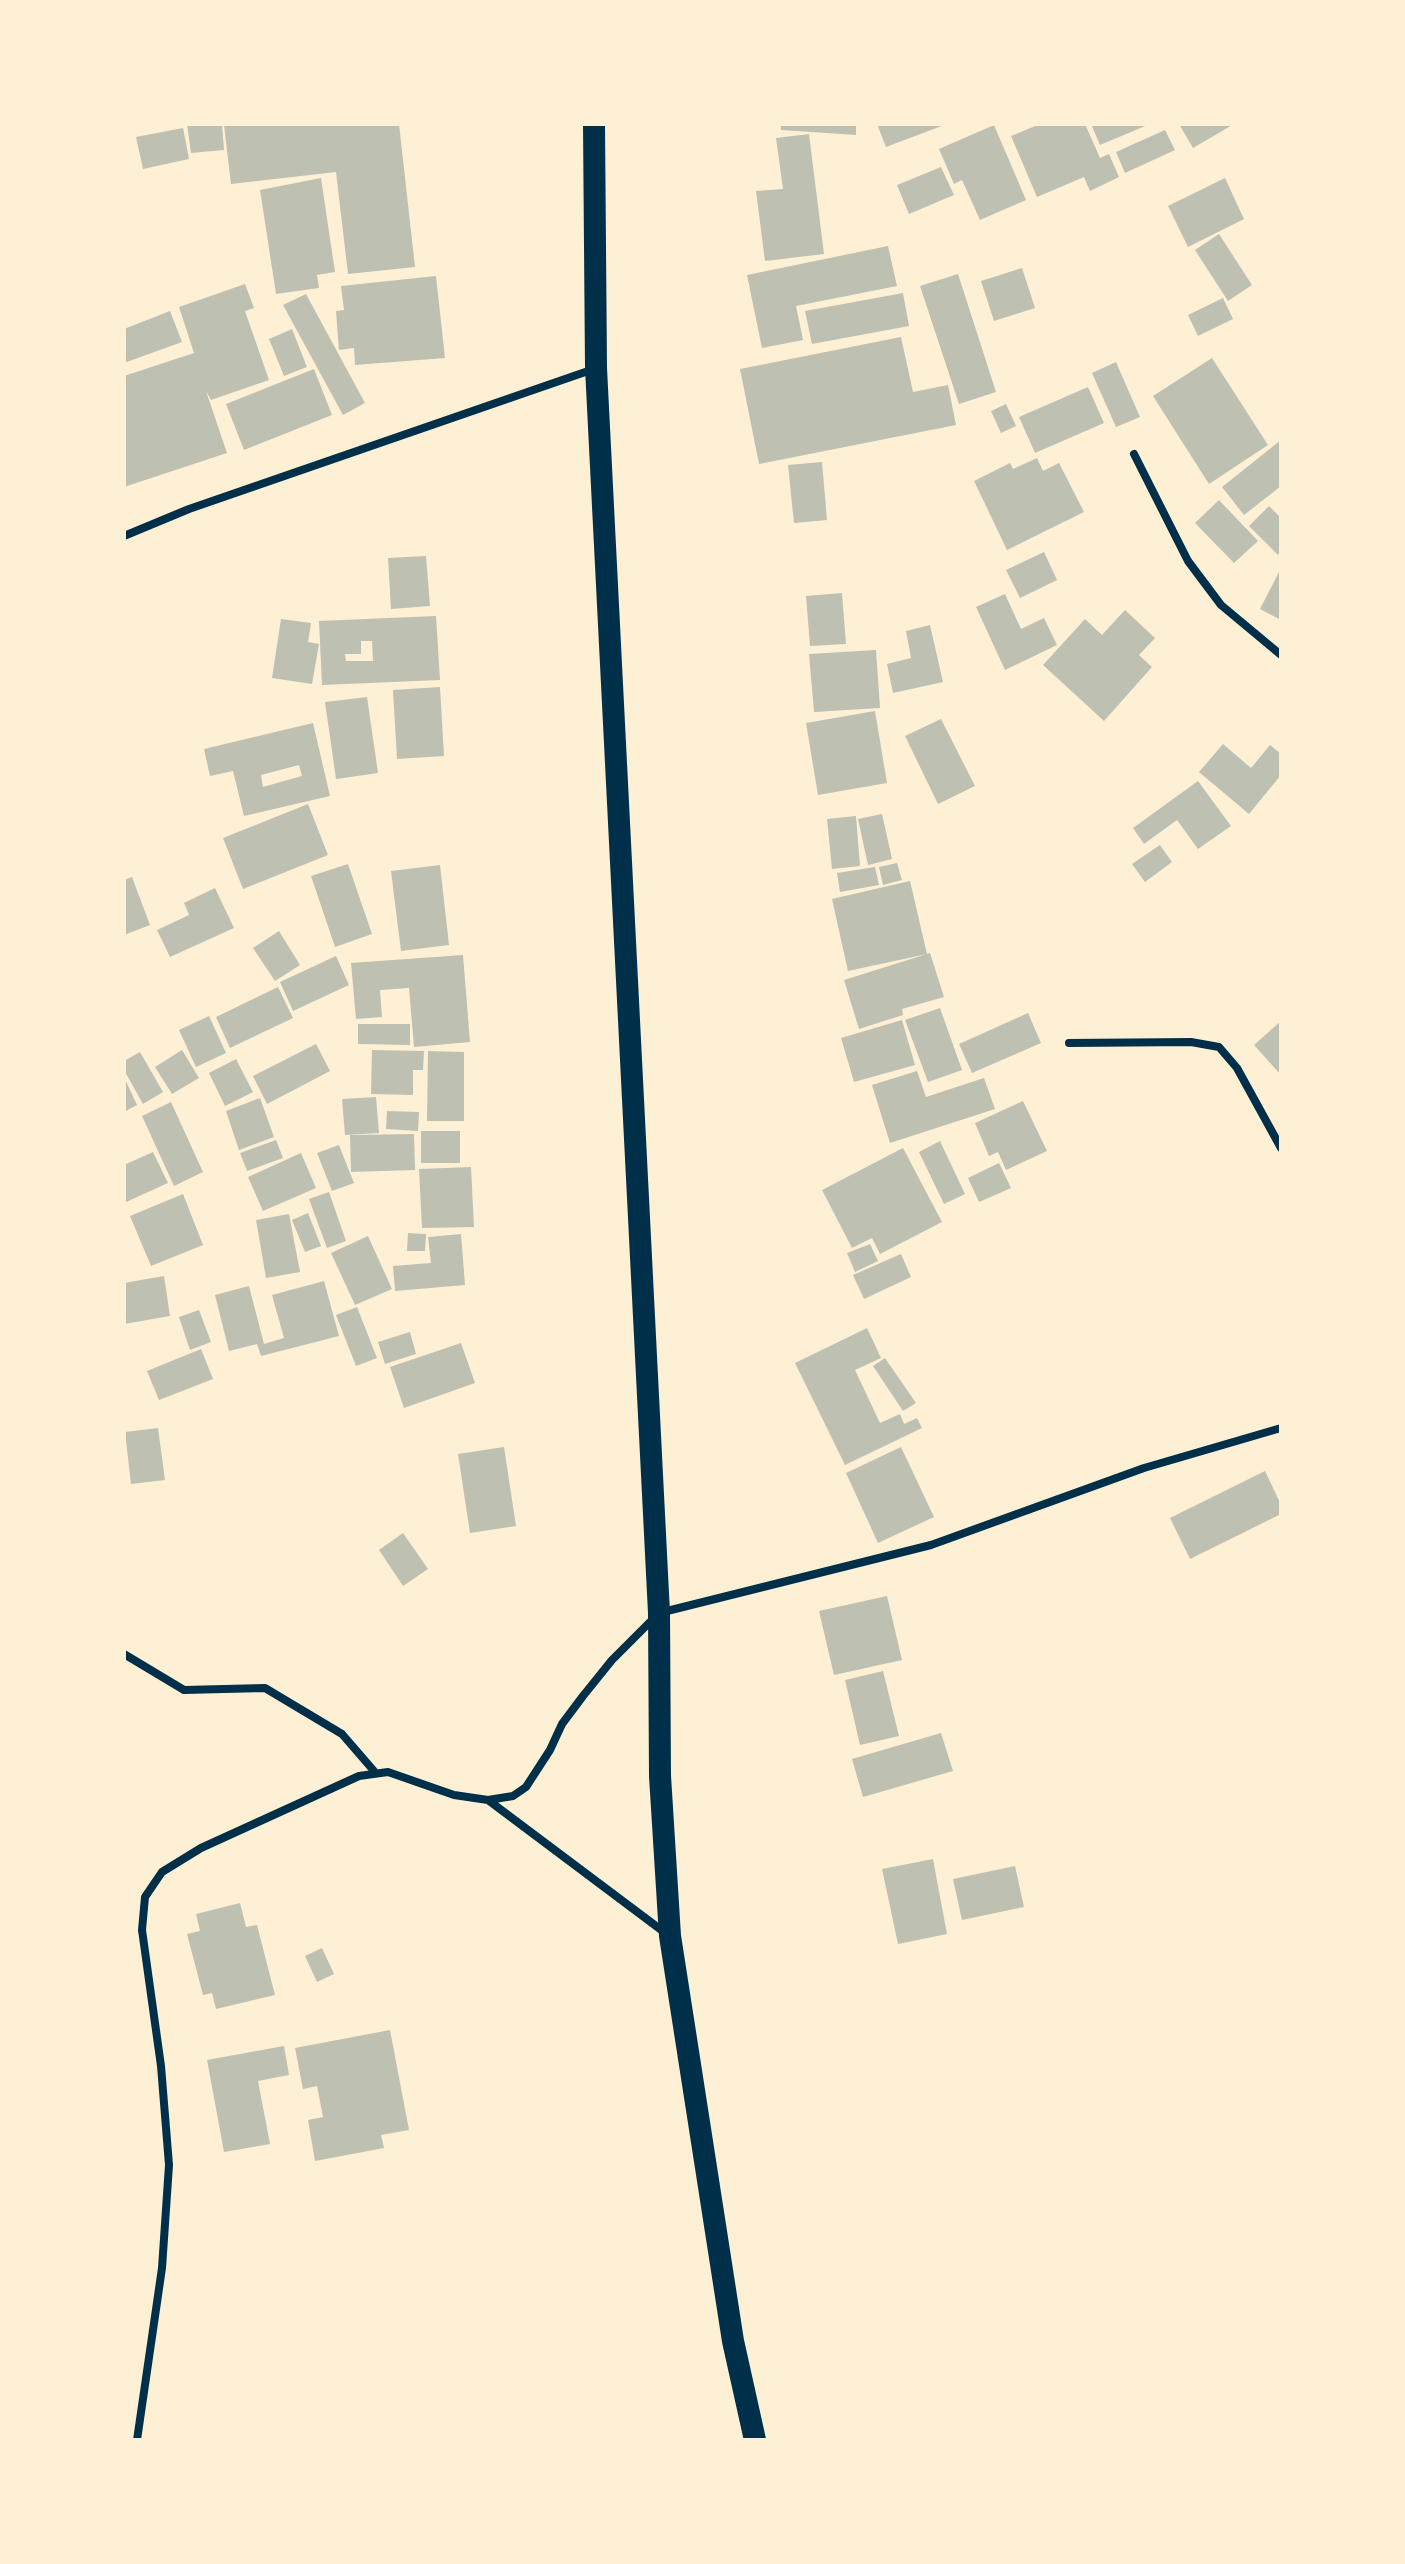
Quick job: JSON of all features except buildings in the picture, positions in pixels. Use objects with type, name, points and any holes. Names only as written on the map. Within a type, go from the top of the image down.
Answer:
[{"type":"highway","points":[[594,124],[596,368],[659,1613],[660,1776],[670,1936],[733,2341],[755,2440]]},
{"type":"street","points":[[124,536],[204,503],[596,368]]},
{"type":"street","points":[[1134,454],[1188,561],[1221,605],[1281,655]]},
{"type":"street","points":[[1069,1043],[1191,1042],[1219,1047],[1237,1068],[1281,1148]]},
{"type":"street","points":[[137,2440],[162,2268],[169,2165],[161,2066],[144,1952],[145,1897],[162,1872],[201,1848],[374,1771],[407,1778],[454,1795],[488,1800],[513,1796],[526,1787],[550,1750],[562,1724],[583,1696],[612,1660],[659,1613],[931,1545],[1144,1468],[1281,1428]]},
{"type":"street","points":[[124,1654],[184,1690],[265,1688],[342,1734],[374,1771]]},
{"type":"street","points":[[488,1800],[670,1936]]}]
